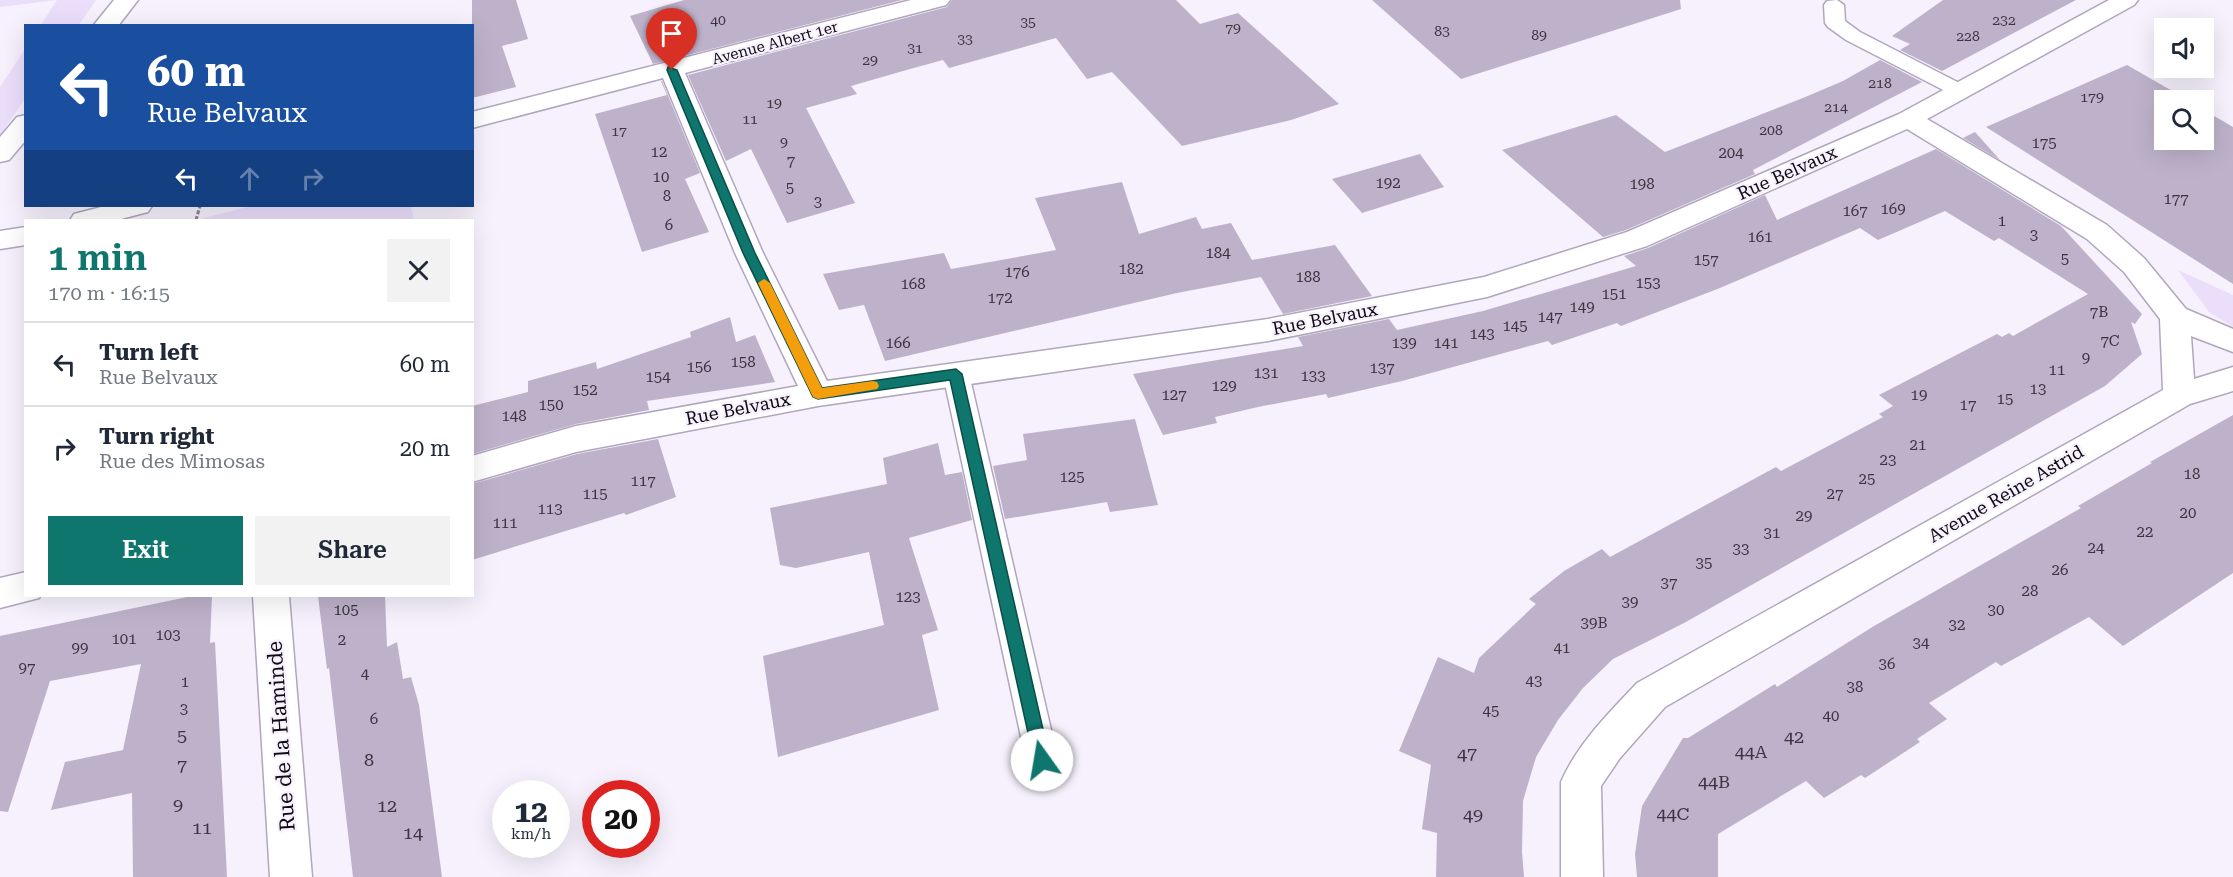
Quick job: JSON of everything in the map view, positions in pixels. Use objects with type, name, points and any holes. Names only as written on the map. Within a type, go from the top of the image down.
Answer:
[{"type":"street","points":[[107,24],[126,0]]},
{"type":"street","name":"Avenue Albert 1er","points":[[474,120],[938,0]]},
{"type":"street","name":"Rue Belvaux","points":[[474,468],[576,439],[818,394],[1268,330],[1486,287],[1637,240],[1908,119],[2126,0]]},
{"type":"street","points":[[672,70],[749,253],[818,394]]},
{"type":"street","points":[[1908,119],[2097,232],[2134,265],[2175,317],[2233,341]]},
{"type":"street","points":[[0,154],[24,125]]},
{"type":"street","points":[[88,219],[134,207]]},
{"type":"street","points":[[0,240],[24,236]]},
{"type":"street","points":[[2175,317],[2179,396]]},
{"type":"street","name":"Avenue Reine Astrid","points":[[1582,877],[1581,782],[1606,745],[1651,696],[2179,396],[2233,380]]},
{"type":"street","points":[[0,593],[24,587]]},
{"type":"street","name":"Rue de la Haminde","points":[[271,597],[291,877]]},
{"type":"lane","points":[[1834,5],[1834,23],[1853,36],[1960,91]]},
{"type":"lane","points":[[956,374],[1042,760]]},
{"type":"shaded area","points":[[0,0],[57,0],[0,7]]},
{"type":"shaded area","points":[[57,0],[96,0],[79,24],[42,24]]},
{"type":"shaded area","points":[[24,51],[24,100],[0,135],[0,87]]},
{"type":"shaded area","points":[[247,207],[411,207],[414,219],[200,219]]},
{"type":"shaded area","points":[[2178,270],[2233,295],[2233,327],[2209,312]]},
{"type":"building","points":[[472,0],[516,0],[528,39],[502,46],[516,87],[474,98],[474,24],[472,24]]},
{"type":"building","points":[[684,0],[902,0],[653,64],[630,16]]},
{"type":"building","points":[[952,0],[1176,0],[1200,24],[1238,13],[1339,104],[1291,120],[1182,146],[1112,72],[1087,79],[1056,38],[949,68],[943,60],[910,69],[851,86],[857,94],[806,108],[855,203],[787,223],[751,149],[726,161],[688,75],[947,7]]},
{"type":"building","points":[[1372,0],[1680,0],[1681,9],[1461,79]]},
{"type":"building","points":[[1943,0],[2076,0],[1942,71],[1900,50],[1910,44],[1892,36]]},
{"type":"building","points":[[1880,60],[1922,82],[1753,170],[1755,174],[1626,230],[1603,237],[1502,150],[1616,115],[1665,152],[1843,81]]},
{"type":"building","points":[[2127,65],[2171,90],[2154,90],[2154,150],[2214,150],[2214,116],[2233,127],[2233,284],[1986,127]]},
{"type":"building","points":[[662,81],[700,173],[685,179],[709,232],[642,252],[595,114],[667,95]]},
{"type":"building","points":[[1975,132],[2000,160],[1963,138]]},
{"type":"building","points":[[1936,149],[2061,226],[2142,314],[2135,324],[2131,322],[2142,354],[2105,386],[1684,623],[1613,659],[1583,688],[1558,720],[1536,757],[1523,801],[1524,877],[1436,877],[1437,833],[1422,829],[1431,765],[1399,751],[1438,657],[1474,673],[1479,658],[1536,604],[1529,599],[1564,571],[1602,549],[1610,557],[1776,467],[1781,471],[1883,417],[1879,414],[1893,406],[1879,395],[1997,334],[2002,337],[2009,333],[2013,336],[2088,294],[1999,238],[1994,241],[1945,211],[1878,240],[1860,228],[1720,288],[1621,326],[1617,323],[1552,345],[1548,341],[1402,381],[1328,398],[1326,394],[1215,417],[1217,423],[1163,435],[1133,374],[1303,346],[1298,337],[1389,319],[1397,330],[1483,311],[1636,266],[1624,256],[1648,248],[1765,195],[1777,220]]},
{"type":"building","points":[[1420,154],[1444,187],[1362,213],[1332,179]]},
{"type":"building","points":[[1122,182],[1139,234],[1196,217],[1202,229],[1231,223],[1252,260],[1335,245],[1372,296],[1283,314],[1261,277],[1177,293],[885,361],[864,305],[839,310],[823,274],[944,253],[951,269],[1056,250],[1035,198]]},
{"type":"building","points":[[730,317],[736,342],[755,335],[775,382],[647,401],[649,410],[576,424],[474,453],[474,406],[528,392],[528,381],[596,362],[597,369],[691,337],[690,332]]},
{"type":"building","points":[[2233,415],[2233,573],[2123,646],[2089,617],[2001,666],[1996,662],[1929,703],[1947,719],[1917,739],[1920,742],[1865,778],[1861,775],[1824,798],[1806,781],[1718,834],[1718,877],[1637,877],[1635,854],[1642,806],[1683,738],[1688,738],[1775,684],[1777,687],[1874,626],[2081,508],[2078,506]]},
{"type":"building","points":[[1135,419],[1158,505],[1110,512],[1107,502],[1005,519],[993,466],[1027,460],[1023,434]]},
{"type":"building","points":[[658,439],[676,497],[626,515],[624,513],[474,559],[474,483],[577,454]]},
{"type":"building","points":[[938,443],[945,475],[962,472],[972,520],[909,538],[938,630],[922,635],[939,710],[778,757],[763,656],[884,625],[869,552],[796,568],[780,565],[770,508],[887,484],[883,458]]},
{"type":"building","points":[[187,597],[212,597],[210,643],[215,642],[227,877],[133,877],[132,793],[51,810],[65,762],[123,750],[141,664],[50,681],[8,812],[0,811],[0,636]]},
{"type":"building","points":[[318,597],[385,597],[387,647],[397,642],[403,679],[411,677],[419,705],[442,877],[353,877],[329,668],[327,669]]},
{"type":"slow traffic","points":[[764,283],[818,394],[873,386]]},
{"type":"route","points":[[672,70],[749,253],[818,394],[956,374],[1042,760]]}]
